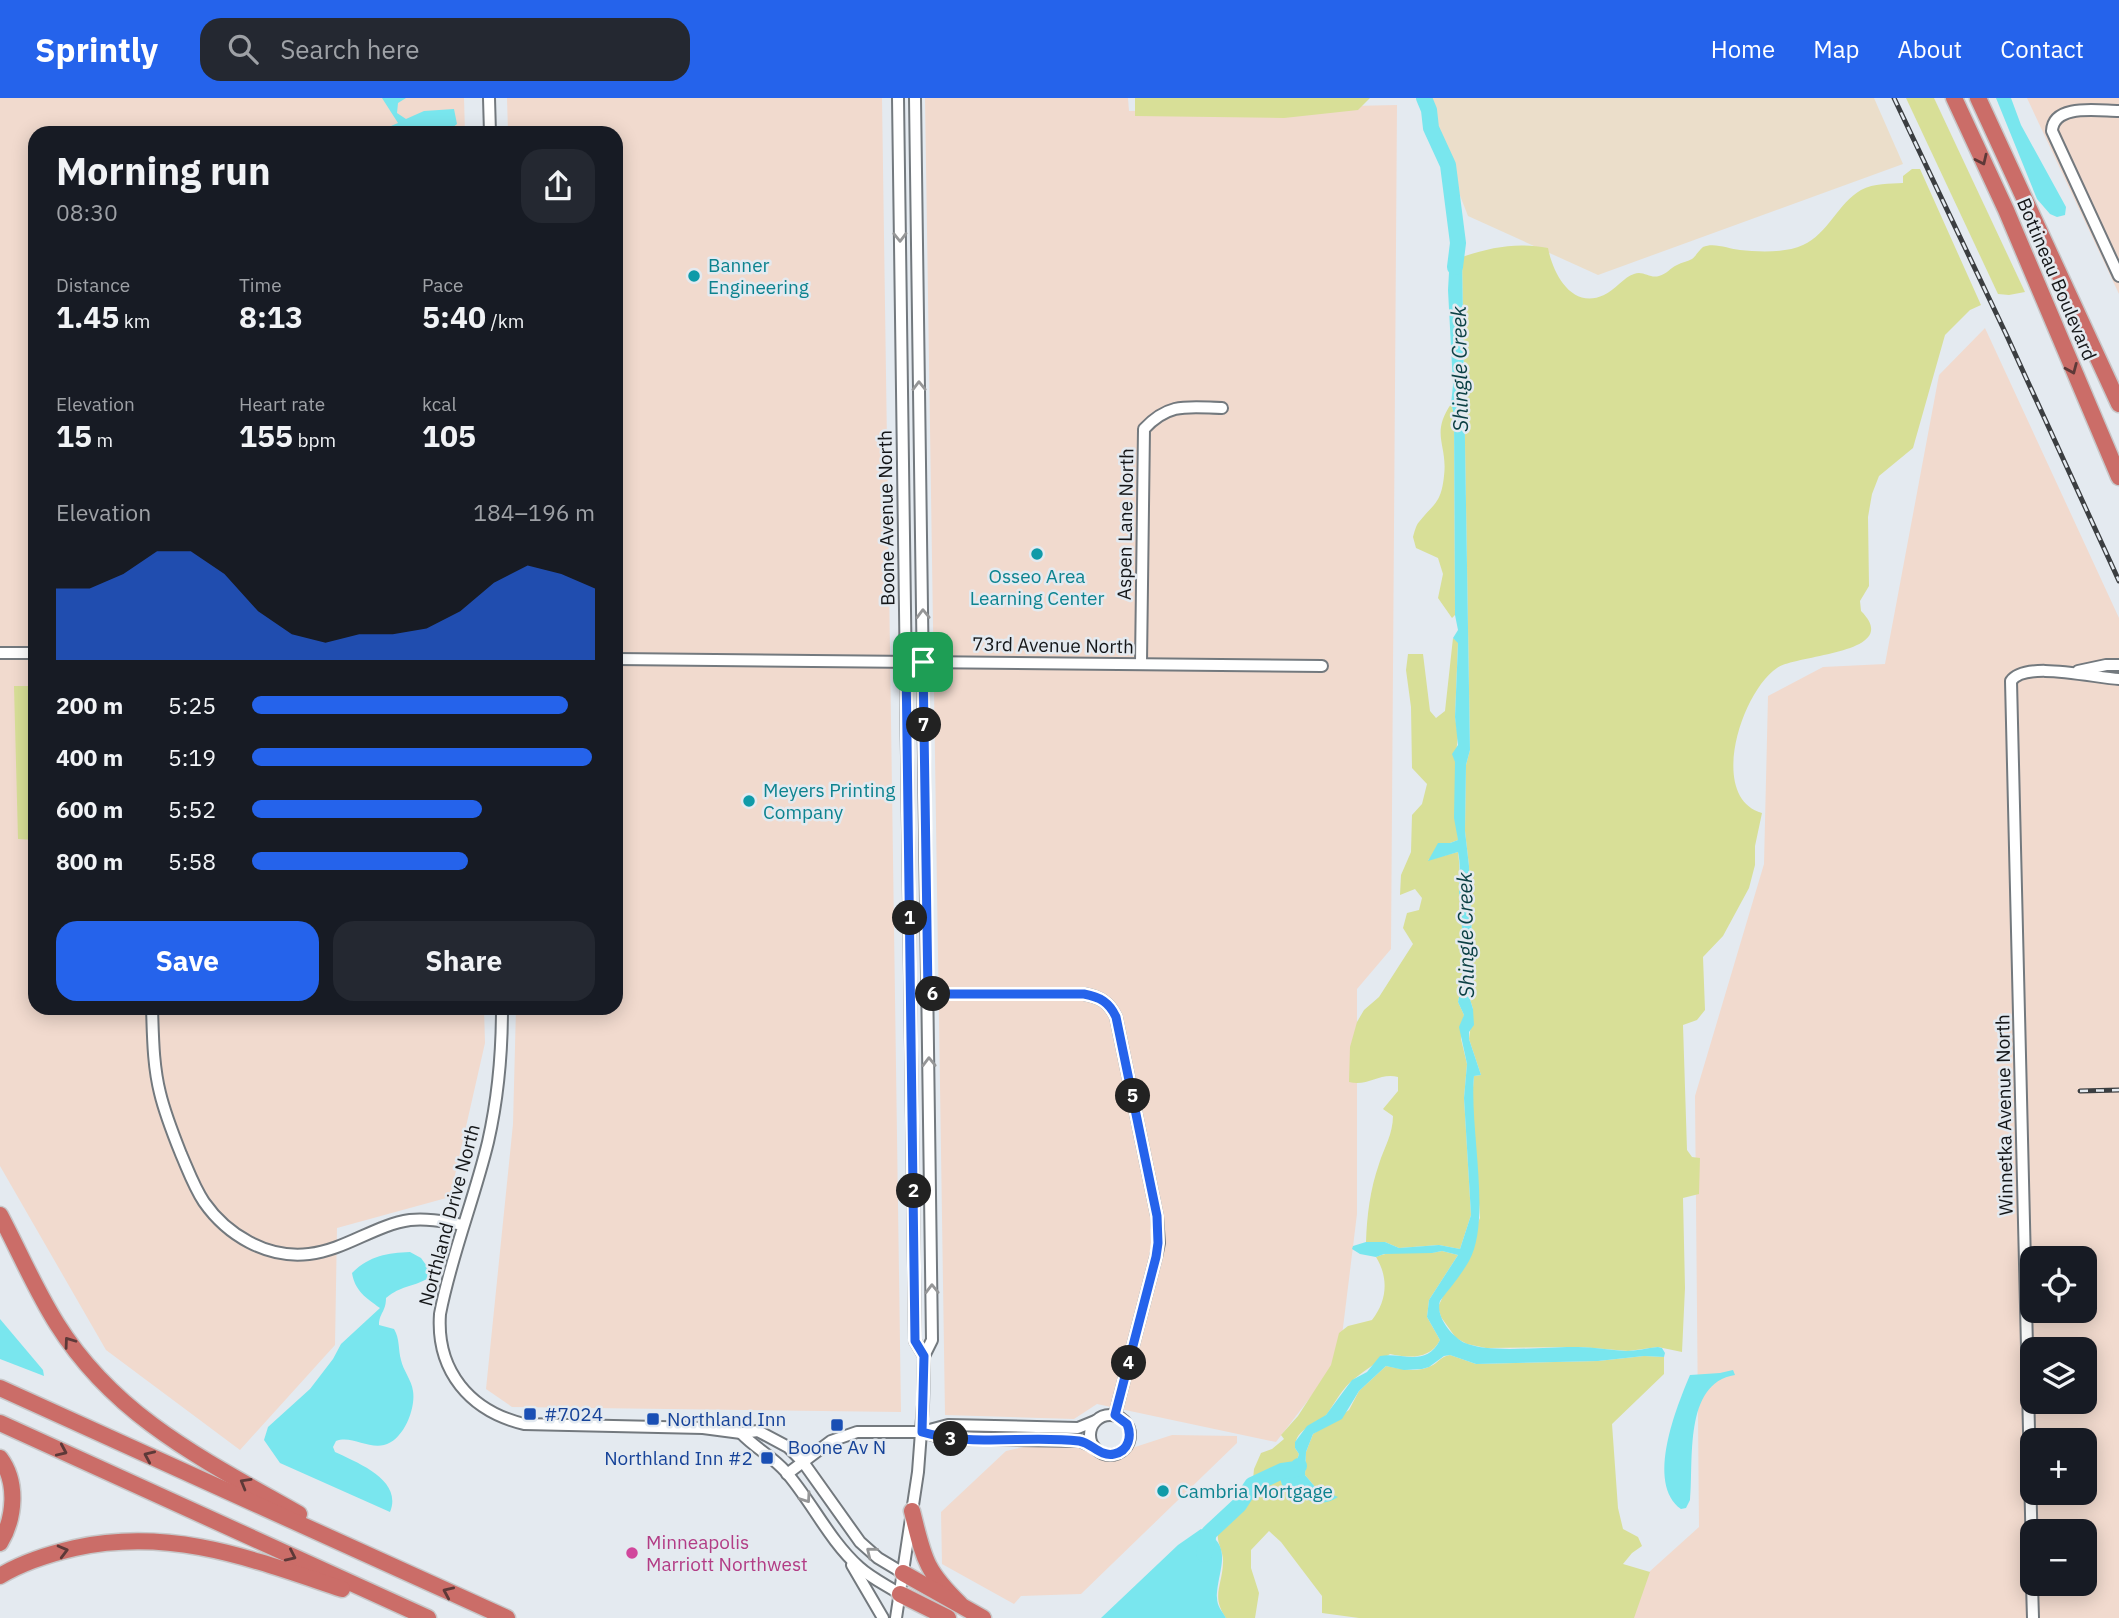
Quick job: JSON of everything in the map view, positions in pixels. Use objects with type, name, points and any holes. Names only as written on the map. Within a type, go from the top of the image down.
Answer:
[{"type":"highway","name":"Bottineau Boulevard","points":[[1954,98],[2006,210],[2119,477]]},
{"type":"highway","name":"Bottineau Boulevard","points":[[1978,98],[2119,404]]},
{"type":"highway","points":[[0,1215],[57,1324],[83,1360],[118,1399],[183,1448],[389,1565]]},
{"type":"highway","points":[[0,1388],[507,1618]]},
{"type":"highway","points":[[0,1423],[428,1618]]},
{"type":"highway","points":[[0,1458],[10,1479],[12,1506],[10,1523],[0,1543]]},
{"type":"highway","points":[[912,1511],[928,1567],[960,1604]]},
{"type":"highway","points":[[0,1576],[31,1561],[73,1549],[120,1541],[169,1542],[245,1557],[428,1618]]},
{"type":"highway","points":[[903,1573],[983,1618]]},
{"type":"highway","points":[[900,1594],[948,1618]]},
{"type":"street","points":[[489,98],[490,126]]},
{"type":"street","name":"Boone Avenue North","points":[[898,98],[915,1341],[924,1356]]},
{"type":"street","name":"Boone Avenue North","points":[[897,1618],[922,1432],[924,1356],[932,1340],[915,98]]},
{"type":"street","points":[[2119,111],[2070,111],[2052,122],[2052,131],[2119,275]]},
{"type":"street","name":"Aspen Lane North","points":[[1141,663],[1144,429],[1156,416],[1173,408],[1222,408]]},
{"type":"street","points":[[0,653],[28,653]]},
{"type":"street","name":"73rd Avenue North","points":[[623,659],[1322,666]]},
{"type":"street","points":[[2071,673],[2106,665],[2119,665]]},
{"type":"street","name":"Winnetka Avenue North","points":[[2031,1519],[2011,681],[2015,674],[2025,671],[2071,673]]},
{"type":"street","points":[[2071,673],[2119,679]]},
{"type":"street","points":[[911,994],[1084,994],[1099,997],[1111,1006],[1116,1017],[1157,1216],[1158,1243],[1146,1303],[1115,1415]]},
{"type":"street","points":[[152,1015],[154,1059],[159,1092],[176,1141],[204,1202],[242,1239],[268,1250],[305,1254],[340,1247],[410,1220],[430,1219],[463,1225]]},
{"type":"street","name":"Northland Drive North","points":[[502,1015],[501,1063],[487,1145],[443,1300],[440,1333],[444,1356],[452,1374],[467,1395],[500,1417],[524,1424],[703,1428],[741,1433],[758,1431],[788,1447],[803,1462],[860,1542],[878,1558],[903,1573]]},
{"type":"street","points":[[787,1474],[831,1441],[849,1434],[922,1432],[948,1425],[1078,1428],[1106,1415],[1115,1415],[1128,1427],[1130,1436],[1127,1444],[1118,1453],[1109,1455],[1080,1441],[947,1439],[922,1432]]},
{"type":"street","points":[[1094,1447],[1090,1436],[1095,1421]]},
{"type":"street","points":[[741,1433],[752,1445],[775,1460],[803,1492],[848,1556],[883,1618]]},
{"type":"street","points":[[848,1556],[871,1577],[900,1594]]},
{"type":"street","points":[[2032,1596],[2033,1618]]},
{"type":"shaded area","points":[[0,98],[464,98],[465,126],[28,126],[28,1015],[484,1015],[485,1043],[450,1197],[337,1228],[335,1345],[240,1450],[106,1350],[0,1166]]},
{"type":"shaded area","points":[[507,98],[882,98],[901,1412],[512,1407],[486,1389],[513,1124],[516,1015],[623,1015],[623,126],[508,126]]},
{"type":"shaded area","points":[[925,98],[1128,98],[1129,111],[1397,105],[1391,949],[1357,989],[1357,1214],[1339,1360],[1276,1442],[1097,1404],[1074,1419],[945,1415]]},
{"type":"shaded area","points":[[1422,98],[1874,98],[1903,164],[1598,275],[1468,216]]},
{"type":"shaded area","points":[[2027,98],[2119,98],[2119,294]]},
{"type":"shaded area","points":[[1985,328],[2119,618],[2119,1618],[1598,1618],[1699,1527],[1695,1096],[1764,864],[1768,696],[1823,667],[1885,664],[1939,375]]},
{"type":"shaded area","points":[[1172,1435],[1237,1436],[1237,1443],[1081,1594],[1021,1596],[1014,1604],[942,1564],[941,1512],[1006,1451],[1028,1446],[1075,1446],[1083,1447],[1100,1460],[1112,1461],[1132,1448]]},
{"type":"green space","points":[[1135,98],[1370,98],[1358,110],[1284,118],[1135,116]]},
{"type":"green space","points":[[1906,98],[1934,98],[2025,292],[1998,294]]},
{"type":"green space","points":[[1912,169],[1920,169],[1981,305],[1970,310],[1945,335],[1913,448],[1879,476],[1872,494],[1868,517],[1869,586],[1860,601],[1861,611],[1871,625],[1869,636],[1859,644],[1843,650],[1777,668],[1764,680],[1742,720],[1733,766],[1736,787],[1745,803],[1762,813],[1755,846],[1755,865],[1749,888],[1723,936],[1703,957],[1705,1010],[1697,1020],[1683,1025],[1687,1150],[1692,1157],[1700,1158],[1699,1194],[1683,1198],[1685,1288],[1682,1352],[1658,1347],[1628,1351],[1581,1347],[1486,1348],[1467,1344],[1456,1338],[1441,1317],[1438,1307],[1480,1218],[1472,1099],[1474,1076],[1481,1075],[1469,1039],[1473,1009],[1469,996],[1474,988],[1465,831],[1466,765],[1470,750],[1462,257],[1505,246],[1548,248],[1554,268],[1566,287],[1582,298],[1593,298],[1608,293],[1634,274],[1656,277],[1662,275],[1692,259],[1703,247],[1717,245],[1740,250],[1781,251],[1803,245],[1819,234],[1861,190],[1877,185],[1903,183],[1903,176]]},
{"type":"green space","points":[[1451,404],[1454,414],[1455,615],[1452,618],[1438,598],[1443,574],[1438,558],[1416,548],[1413,537],[1418,523],[1441,492],[1445,465],[1441,432]]},
{"type":"green space","points":[[1453,638],[1458,642],[1455,717],[1458,736],[1455,762],[1458,840],[1428,860],[1458,852],[1463,960],[1458,1002],[1464,1015],[1461,1039],[1467,1064],[1464,1098],[1471,1215],[1460,1249],[1439,1245],[1399,1248],[1385,1242],[1366,1242],[1373,1183],[1393,1123],[1393,1116],[1383,1109],[1398,1091],[1398,1077],[1385,1076],[1362,1083],[1349,1082],[1350,1047],[1357,1022],[1364,1010],[1379,997],[1413,944],[1403,928],[1407,913],[1419,910],[1422,898],[1415,889],[1400,895],[1401,875],[1411,852],[1412,815],[1422,804],[1427,784],[1412,768],[1411,707],[1406,670],[1408,654],[1423,654],[1430,711],[1436,718],[1445,711]]},
{"type":"green space","points":[[14,686],[28,686],[28,840],[18,839]]},
{"type":"green space","points":[[1442,1251],[1458,1255],[1429,1300],[1427,1317],[1440,1340],[1436,1347],[1418,1356],[1390,1354],[1362,1372],[1346,1386],[1323,1418],[1302,1431],[1296,1441],[1295,1448],[1299,1454],[1296,1463],[1277,1468],[1253,1480],[1254,1469],[1261,1453],[1272,1449],[1284,1439],[1281,1435],[1298,1416],[1331,1365],[1339,1333],[1348,1326],[1372,1320],[1377,1313],[1385,1289],[1383,1273],[1376,1257],[1391,1253]]},
{"type":"green space","points":[[1450,1355],[1476,1364],[1664,1357],[1664,1374],[1612,1424],[1618,1508],[1623,1529],[1638,1537],[1642,1546],[1623,1564],[1650,1572],[1634,1618],[1359,1618],[1322,1613],[1322,1596],[1281,1542],[1269,1531],[1251,1550],[1251,1568],[1259,1593],[1255,1618],[1226,1618],[1218,1597],[1223,1559],[1218,1531],[1229,1525],[1255,1489],[1281,1476],[1282,1485],[1333,1494],[1316,1488],[1305,1475],[1306,1452],[1313,1434],[1349,1410],[1359,1391],[1386,1366],[1420,1369]]},
{"type":"water","points":[[382,98],[406,98],[398,103],[397,113],[406,119],[424,111],[454,109],[457,124],[391,126],[398,123]]},
{"type":"water","points":[[1996,98],[2011,98],[2021,125],[2066,207],[2065,215],[2057,217],[2050,214],[2037,199]]},
{"type":"water","points":[[1460,243],[1470,750],[1466,765],[1465,831],[1474,988],[1469,996],[1474,1025],[1469,1032],[1469,1039],[1481,1075],[1474,1076],[1473,1097],[1479,1222],[1476,1243],[1469,1261],[1440,1301],[1440,1313],[1455,1336],[1476,1346],[1504,1349],[1584,1347],[1626,1351],[1658,1347],[1665,1353],[1664,1357],[1644,1356],[1598,1361],[1476,1364],[1450,1355],[1422,1369],[1404,1370],[1386,1366],[1359,1391],[1342,1419],[1313,1434],[1306,1452],[1305,1475],[1316,1488],[1338,1497],[1323,1503],[1302,1497],[1282,1485],[1277,1468],[1296,1463],[1299,1454],[1295,1442],[1307,1426],[1326,1415],[1352,1380],[1367,1372],[1380,1356],[1421,1356],[1434,1349],[1440,1340],[1427,1317],[1429,1300],[1458,1255],[1442,1251],[1384,1254],[1376,1257],[1360,1254],[1352,1249],[1353,1246],[1366,1242],[1385,1242],[1399,1248],[1439,1245],[1460,1249],[1471,1215],[1464,1098],[1467,1064],[1459,1027],[1464,1015],[1458,1002],[1463,961],[1458,852],[1428,861],[1438,843],[1458,840],[1454,818],[1455,762],[1452,754],[1458,745],[1455,717],[1458,643],[1453,638],[1458,630],[1455,615],[1454,414],[1451,404],[1453,385],[1448,290],[1450,255]]},
{"type":"water","points":[[410,1252],[421,1258],[429,1269],[427,1279],[386,1298],[379,1325],[394,1329],[402,1364],[411,1383],[413,1398],[407,1423],[397,1437],[384,1445],[342,1440],[336,1441],[333,1447],[335,1452],[366,1467],[384,1482],[392,1501],[390,1512],[280,1463],[264,1440],[268,1427],[310,1389],[341,1344],[380,1308],[358,1289],[352,1273],[379,1256]]},
{"type":"water","points":[[0,1319],[43,1370],[44,1376],[0,1359]]},
{"type":"water","points":[[1733,1370],[1735,1375],[1718,1381],[1707,1392],[1699,1408],[1692,1445],[1690,1500],[1686,1508],[1681,1509],[1671,1497],[1665,1481],[1667,1444],[1678,1405],[1690,1375]]},
{"type":"water","points":[[1201,1529],[1212,1536],[1221,1551],[1217,1598],[1226,1618],[1101,1618],[1178,1545]]},
{"type":"waterway","name":"Shingle Creek","points":[[1424,98],[1429,110],[1431,128],[1448,165],[1458,243],[1455,267]]},
{"type":"waterway","name":"Shingle Creek","points":[[1204,1554],[1209,1533],[1239,1505],[1252,1485],[1299,1466]]},
{"type":"railway","points":[[1894,98],[2119,581]]},
{"type":"railway","points":[[2080,1091],[2119,1090]]},
{"type":"place","name":"Banner Engineering","points":[[694,276]]},
{"type":"place","name":"Osseo Area Learning Center","points":[[1037,554]]},
{"type":"place","name":"Meyers Printing Company","points":[[749,801]]},
{"type":"place","name":"#7024","points":[[530,1414]]},
{"type":"place","name":"Northland Inn","points":[[653,1419]]},
{"type":"place","name":"Boone Av N","points":[[837,1425]]},
{"type":"place","name":"Northland Inn #2","points":[[767,1458]]},
{"type":"place","name":"Cambria Mortgage","points":[[1163,1491]]},
{"type":"place","name":"Minneapolis Marriott Northwest","points":[[632,1553]]},
{"type":"route","points":[[906,662],[923,662],[928,994],[1084,994],[1099,997],[1111,1006],[1116,1017],[1157,1216],[1158,1243],[1146,1303],[1115,1415],[1127,1424],[1129,1440],[1124,1449],[1114,1454],[1105,1454],[1080,1441],[947,1439],[922,1432],[924,1356],[915,1341],[906,662]]}]
